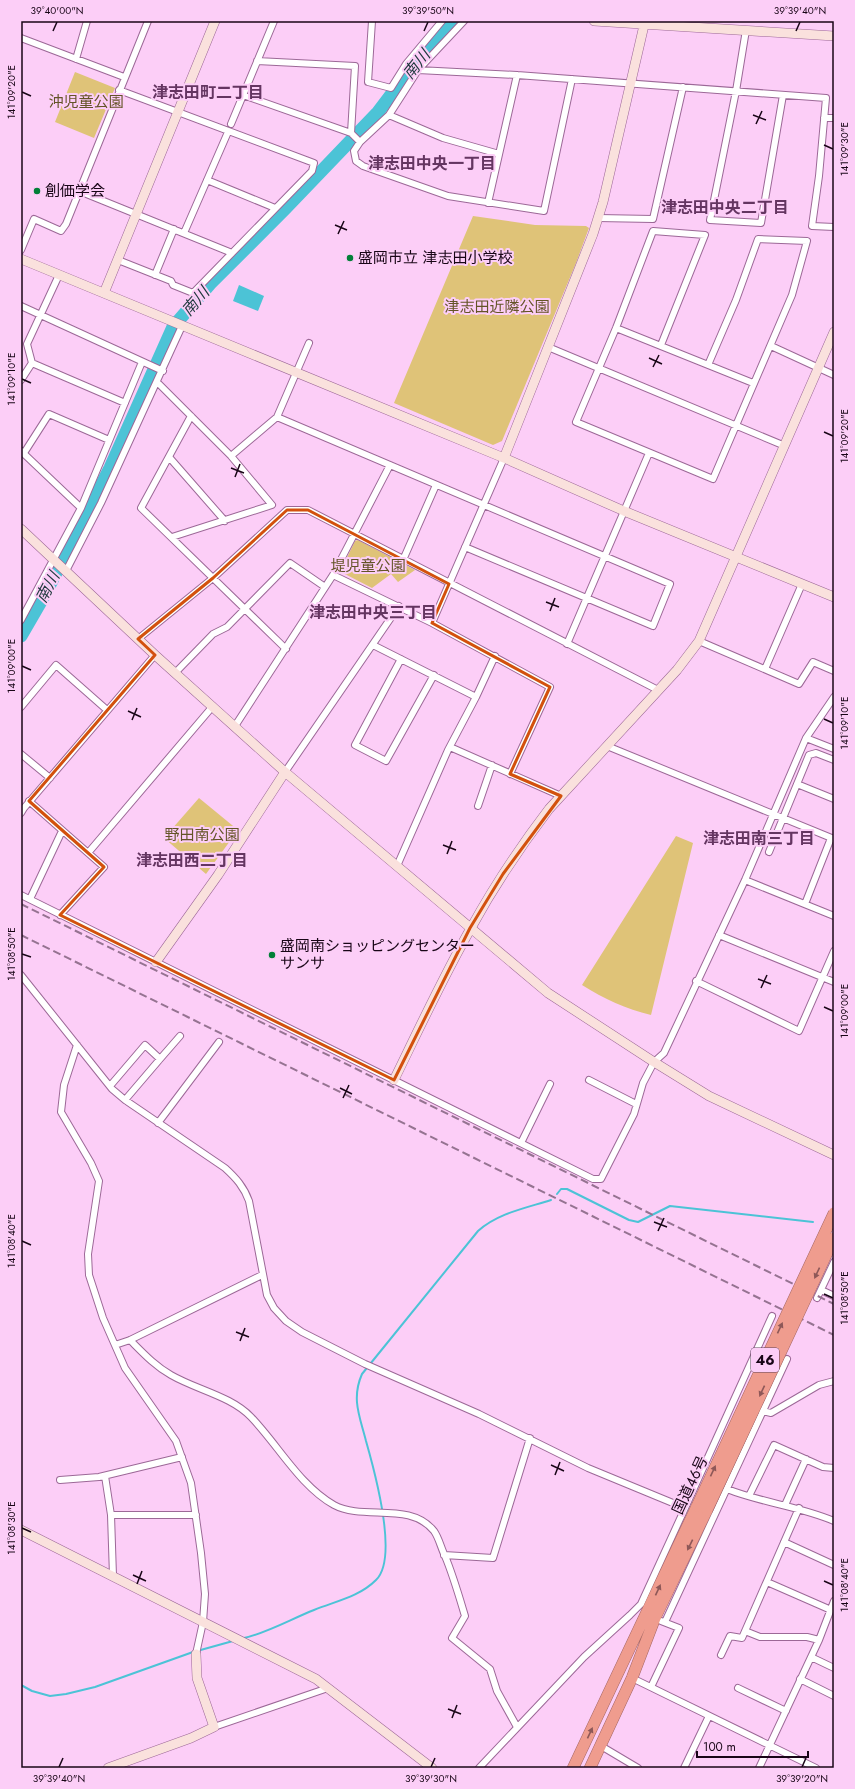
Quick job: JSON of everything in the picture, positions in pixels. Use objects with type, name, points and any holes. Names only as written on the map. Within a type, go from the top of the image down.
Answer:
[{"type":"highway","name":"国道46号","points":[[590,1768],[632,1678],[702,1508],[834,1213]]},
{"type":"highway","name":"国道46号","points":[[702,1508],[834,1238]]},
{"type":"highway","name":"国道46号","points":[[573,1768],[656,1617]]},
{"type":"street","points":[[76,59],[88,21]]},
{"type":"street","points":[[21,250],[34,219],[61,231],[66,224],[124,77],[148,21]]},
{"type":"street","points":[[104,293],[215,21]]},
{"type":"street","points":[[231,124],[274,21]]},
{"type":"street","points":[[368,82],[372,21]]},
{"type":"street","points":[[355,77],[391,88],[406,64],[442,21]]},
{"type":"street","points":[[464,21],[418,70],[389,115],[359,141],[354,151],[356,161],[363,166],[448,196],[544,211],[572,79]]},
{"type":"street","points":[[594,21],[834,36]]},
{"type":"street","points":[[432,623],[504,458],[593,234],[645,23]]},
{"type":"street","points":[[746,30],[736,91],[710,220],[761,223],[783,95]]},
{"type":"street","points":[[21,38],[124,77]]},
{"type":"street","points":[[257,61],[356,66],[352,134]]},
{"type":"street","points":[[418,70],[516,75],[826,98],[819,176],[812,226],[834,227]]},
{"type":"street","points":[[488,203],[516,75]]},
{"type":"street","points":[[598,218],[653,219],[683,87]]},
{"type":"street","points":[[118,260],[193,293],[312,171],[314,164],[119,90]]},
{"type":"street","points":[[243,95],[352,134],[359,141]]},
{"type":"street","points":[[389,115],[443,138],[499,154]]},
{"type":"street","points":[[824,118],[834,118]]},
{"type":"street","points":[[184,233],[228,132]]},
{"type":"street","points":[[207,180],[275,208]]},
{"type":"street","points":[[79,191],[232,253]]},
{"type":"street","points":[[155,275],[174,229]]},
{"type":"street","points":[[661,345],[706,235],[653,231],[616,328],[576,422],[713,479],[792,295],[807,241],[758,239],[736,300],[708,365]]},
{"type":"street","points":[[21,259],[504,458],[624,511],[834,597]]},
{"type":"street","points":[[21,380],[32,363],[27,344],[59,275]]},
{"type":"street","points":[[21,306],[162,371]]},
{"type":"street","points":[[66,571],[102,503],[182,326]]},
{"type":"street","points":[[616,328],[753,383]]},
{"type":"street","points":[[394,1080],[470,928],[503,874],[537,825],[561,796],[658,690],[699,641],[834,332]]},
{"type":"street","points":[[231,456],[277,417],[309,343]]},
{"type":"street","points":[[771,346],[834,375]]},
{"type":"street","points":[[548,347],[785,446]]},
{"type":"street","points":[[21,620],[81,508],[142,362]]},
{"type":"street","points":[[32,363],[125,403]]},
{"type":"street","points":[[158,382],[231,456],[272,506],[172,537]]},
{"type":"street","points":[[81,508],[22,452],[49,414],[109,440]]},
{"type":"street","points":[[191,416],[141,508],[286,649]]},
{"type":"street","points":[[277,417],[670,584],[653,626],[465,547]]},
{"type":"street","points":[[567,644],[650,453]]},
{"type":"street","points":[[169,457],[225,521]]},
{"type":"street","points":[[235,726],[333,575],[390,465]]},
{"type":"street","points":[[403,560],[436,485]]},
{"type":"street","points":[[138,638],[213,578],[287,510],[308,510],[449,584],[658,690]]},
{"type":"street","points":[[21,529],[155,655],[285,772],[548,993],[709,1096],[834,1155]]},
{"type":"street","points":[[175,672],[212,634],[226,628],[290,563],[325,587]]},
{"type":"street","points":[[333,575],[432,623],[550,687],[510,774]]},
{"type":"street","points":[[765,670],[802,584]]},
{"type":"street","points":[[156,962],[218,874],[285,772],[399,606]]},
{"type":"street","points":[[699,641],[799,684],[813,662],[834,671]]},
{"type":"street","points":[[373,645],[476,697]]},
{"type":"street","points":[[21,813],[29,801],[155,655]]},
{"type":"street","points":[[397,866],[450,747],[495,656]]},
{"type":"street","points":[[401,659],[355,745],[386,761],[434,675]]},
{"type":"street","points":[[21,707],[56,665],[107,710]]},
{"type":"street","points":[[21,895],[593,1179],[601,1179],[634,1114],[643,1083],[654,1062],[664,1053],[745,880],[806,738],[834,697]]},
{"type":"street","points":[[88,853],[213,706]]},
{"type":"street","points":[[806,738],[834,749]]},
{"type":"street","points":[[607,746],[832,838],[805,904]]},
{"type":"street","points":[[450,747],[561,796]]},
{"type":"street","points":[[769,852],[809,755],[816,753],[834,760]]},
{"type":"street","points":[[21,754],[50,778]]},
{"type":"street","points":[[478,806],[492,765]]},
{"type":"street","points":[[797,784],[834,799]]},
{"type":"street","points":[[29,801],[104,867],[60,915]]},
{"type":"street","points":[[30,900],[62,830]]},
{"type":"street","points":[[745,880],[834,916]]},
{"type":"street","points":[[719,935],[834,982]]},
{"type":"street","points":[[696,982],[799,1031],[834,951]]},
{"type":"street","points":[[21,975],[110,1086],[125,1100],[225,1168],[237,1179],[245,1190],[267,1295],[274,1308],[286,1321],[302,1332],[368,1366],[479,1414],[588,1468],[685,1508]]},
{"type":"street","points":[[125,1100],[180,1036]]},
{"type":"street","points":[[158,1123],[219,1042]]},
{"type":"street","points":[[110,1086],[145,1045],[160,1059]]},
{"type":"street","points":[[77,1046],[64,1085],[61,1112],[91,1163],[99,1181],[88,1254],[89,1275],[102,1318],[125,1368],[176,1441],[191,1483],[205,1594],[203,1622],[197,1652],[196,1678],[214,1727]]},
{"type":"street","points":[[589,1080],[636,1104]]},
{"type":"street","points":[[522,1143],[550,1084]]},
{"type":"street","points":[[817,1298],[834,1262]]},
{"type":"street","points":[[115,1345],[130,1340],[262,1275]]},
{"type":"street","points":[[821,1290],[834,1296]]},
{"type":"street","points":[[479,1768],[584,1656],[641,1604],[772,1316]]},
{"type":"street","points":[[130,1340],[153,1363],[171,1375],[238,1406],[251,1417],[313,1489],[334,1505],[354,1512],[403,1514],[424,1522],[434,1531],[465,1616],[452,1638],[490,1669],[497,1690],[517,1727]]},
{"type":"street","points":[[656,1617],[727,1489],[787,1359]]},
{"type":"street","points":[[762,1412],[771,1413],[819,1385],[834,1381]]},
{"type":"street","points":[[444,1555],[493,1558],[530,1438]]},
{"type":"street","points":[[749,1496],[774,1445],[823,1467],[834,1468]]},
{"type":"street","points":[[60,1480],[105,1476],[182,1457]]},
{"type":"street","points":[[785,1505],[806,1459]]},
{"type":"street","points":[[105,1476],[111,1515],[113,1576]]},
{"type":"street","points":[[727,1489],[799,1508],[834,1521]]},
{"type":"street","points":[[721,1655],[730,1636],[740,1638],[745,1631],[799,1508]]},
{"type":"street","points":[[111,1515],[196,1515]]},
{"type":"street","points":[[21,1530],[316,1679],[432,1768]]},
{"type":"street","points":[[784,1542],[834,1565]]},
{"type":"street","points":[[767,1582],[831,1610]]},
{"type":"street","points":[[759,1768],[819,1640],[834,1601]]},
{"type":"street","points":[[630,1615],[637,1612],[656,1617],[679,1628],[651,1687]]},
{"type":"street","points":[[745,1631],[760,1637],[807,1637],[819,1640]]},
{"type":"street","points":[[811,1657],[834,1668]]},
{"type":"street","points":[[632,1678],[816,1768]]},
{"type":"street","points":[[800,1679],[834,1696]]},
{"type":"street","points":[[108,1768],[191,1738],[214,1727],[328,1688]]},
{"type":"street","points":[[738,1688],[786,1711]]},
{"type":"street","points":[[684,1768],[709,1716]]},
{"type":"street","points":[[601,1746],[638,1768]]},
{"type":"highlighted area","points":[[287,510],[308,510],[449,584],[432,623],[550,687],[510,774],[561,796],[503,874],[470,928],[394,1080],[60,915],[104,867],[29,801],[155,655],[138,639],[213,578]]},
{"type":"green space","name":"沖児童公園","points":[[75,72],[115,88],[94,138],[55,122]]},
{"type":"green space","name":"津志田近隣公園","points":[[473,216],[535,225],[586,226],[589,228],[502,441],[493,445],[394,403]]},
{"type":"green space","name":"堤児童公園","points":[[358,540],[415,570],[398,582],[391,574],[372,588],[341,572],[355,541]]},
{"type":"green space","name":"野田南公園","points":[[199,798],[238,830],[206,874],[164,838]]},
{"type":"green space","points":[[676,836],[693,843],[651,1015],[615,1003],[582,985]]},
{"type":"water","points":[[239,285],[264,296],[258,311],[233,301]]},
{"type":"waterway","name":"南川","points":[[21,636],[43,598],[110,468],[173,327],[210,284],[285,209],[378,112],[419,58],[451,21]]},
{"type":"waterway","points":[[557,1194],[561,1189],[567,1189],[629,1220],[638,1222],[670,1206],[813,1222]]},
{"type":"waterway","points":[[244,1638],[261,1633],[314,1610],[355,1595],[376,1580],[383,1569],[385,1534],[379,1491],[358,1408],[357,1392],[362,1374],[478,1231],[503,1215],[551,1200]]},
{"type":"waterway","points":[[197,1651],[233,1641]]},
{"type":"waterway","points":[[21,1685],[32,1691],[50,1696],[66,1694],[95,1687],[193,1652]]},
{"type":"railway","points":[[21,904],[834,1304]]},
{"type":"railway","points":[[21,935],[834,1335]]},
{"type":"place","name":"創価学会","points":[[37,191]]},
{"type":"place","name":"盛岡市立 津志田小学校","points":[[350,258]]},
{"type":"place","name":"盛岡南ショッピングセンター サンサ","points":[[272,955]]},
{"type":"district","name":"津志田町二丁目","points":[[208,92]]},
{"type":"district","name":"津志田中央一丁目","points":[[432,163]]},
{"type":"district","name":"津志田中央二丁目","points":[[725,207]]},
{"type":"district","name":"津志田中央三丁目","points":[[373,612]]},
{"type":"district","name":"津志田南三丁目","points":[[759,838]]},
{"type":"district","name":"津志田西二丁目","points":[[192,860]]}]
